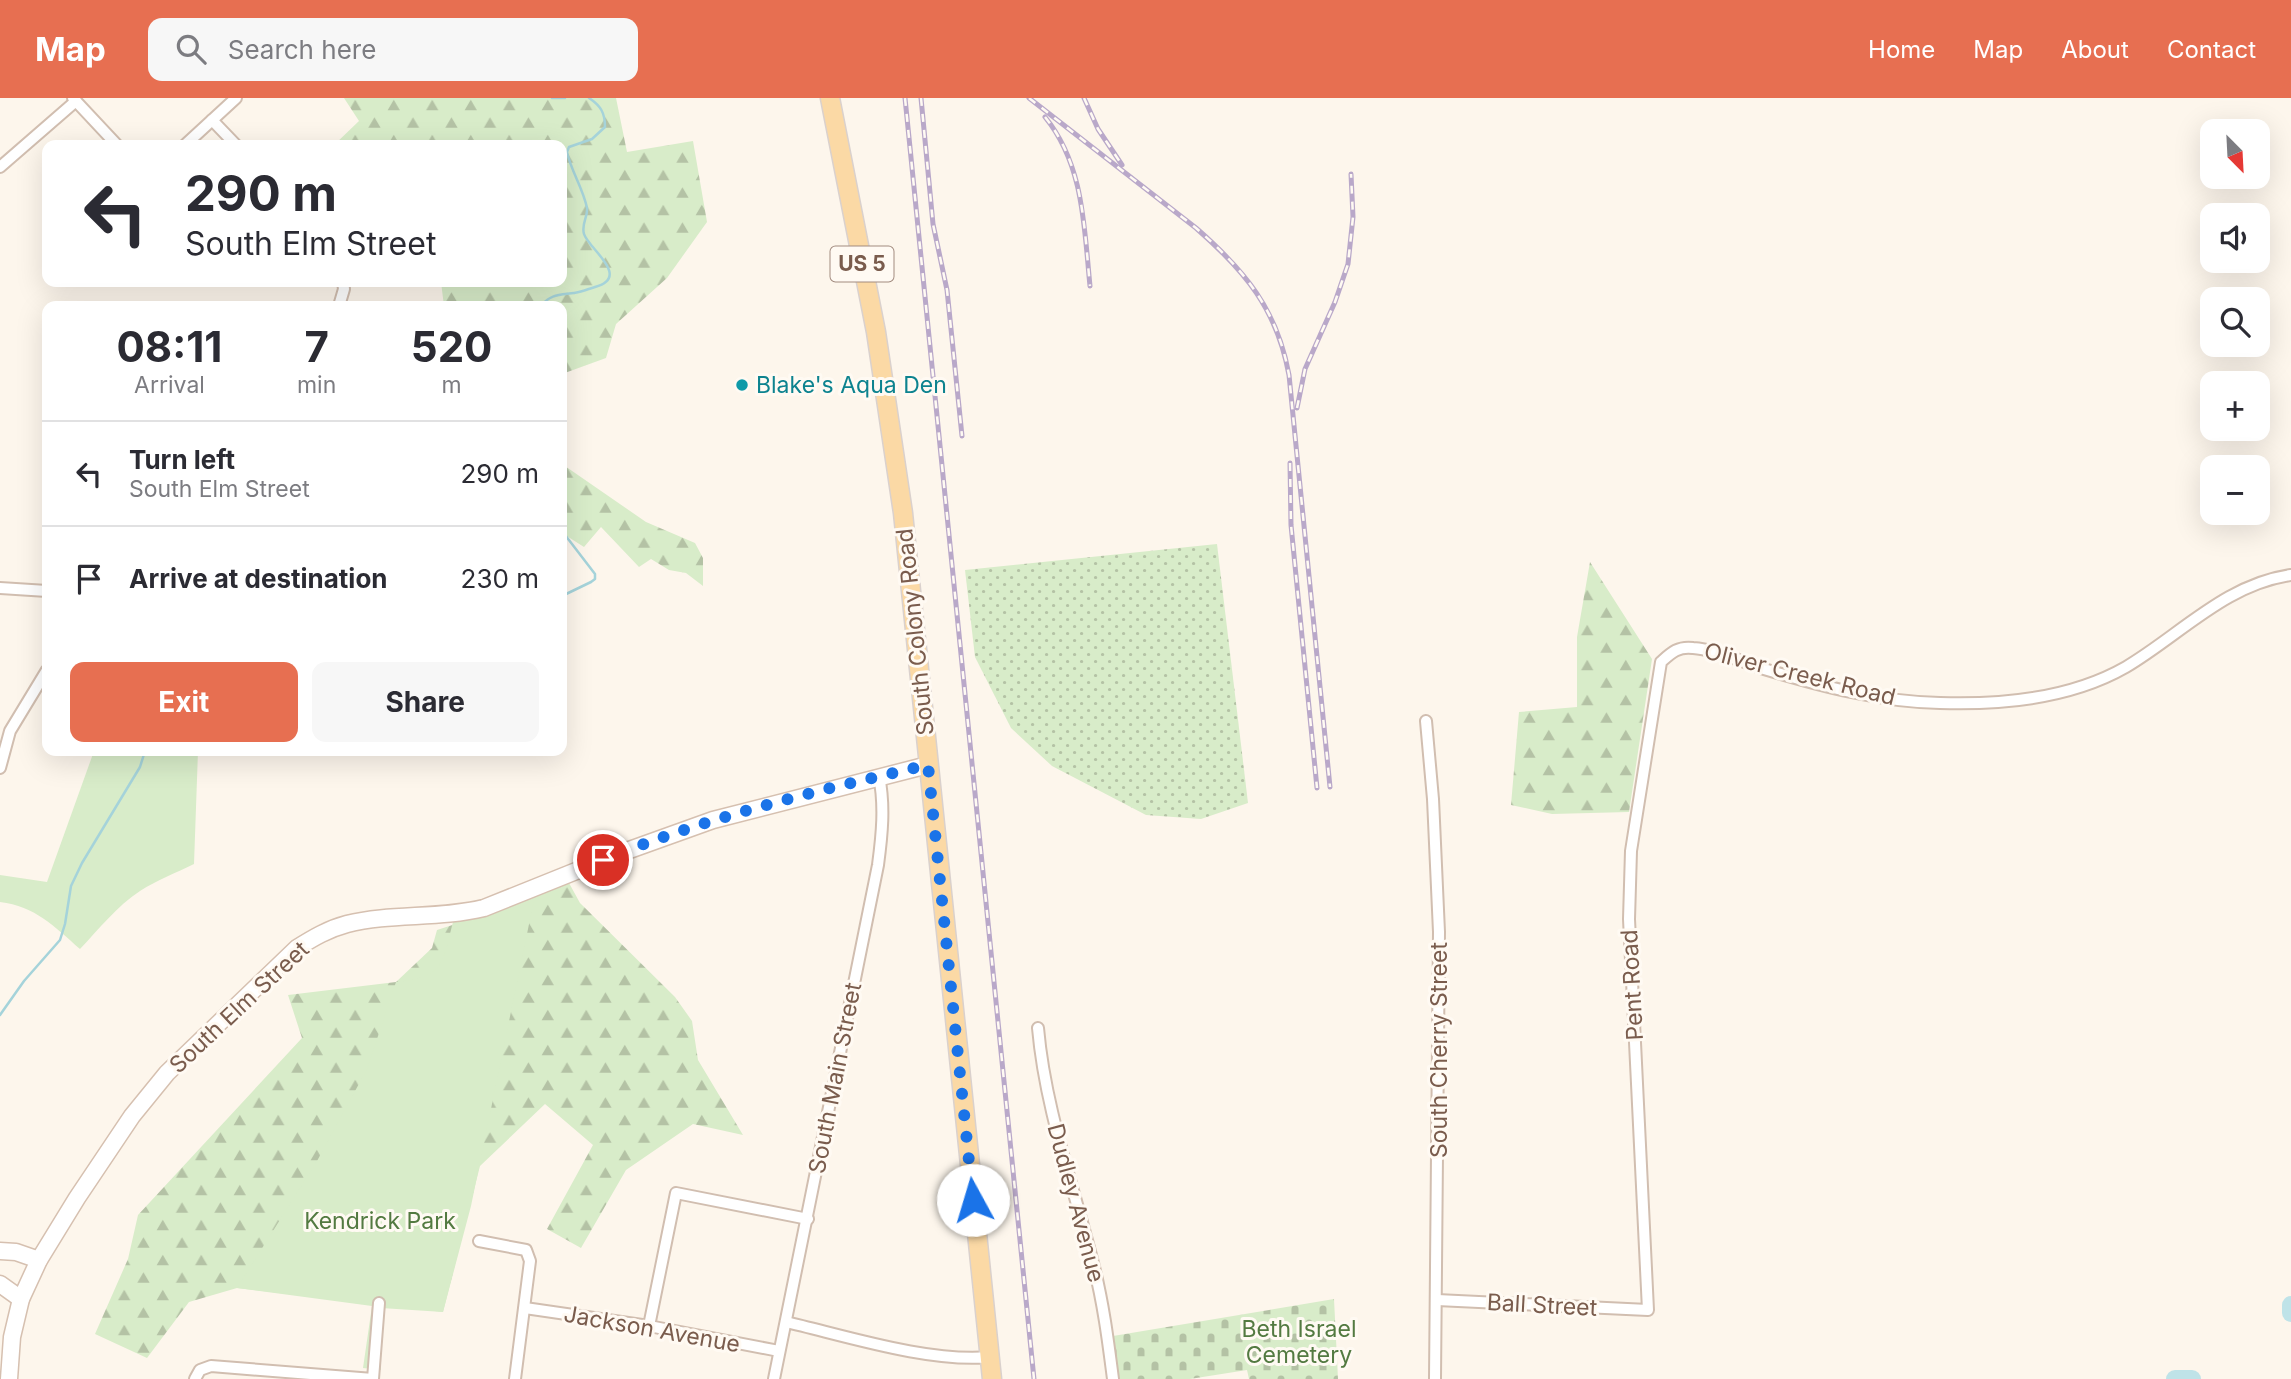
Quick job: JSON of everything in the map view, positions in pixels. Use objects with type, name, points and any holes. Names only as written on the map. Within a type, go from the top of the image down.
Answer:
[{"type":"main road","name":"South Colony Road","points":[[830,98],[876,332],[903,513],[992,1379]]},
{"type":"main road","name":"South Elm Street","points":[[9,1379],[12,1337],[21,1299],[39,1260],[54,1232],[132,1116],[167,1073],[284,959],[316,936],[360,922],[463,913],[484,908],[633,848],[713,820],[928,765]]},
{"type":"main road","points":[[0,1251],[16,1252],[39,1260]]},
{"type":"main road","points":[[0,1284],[21,1299]]},
{"type":"street","points":[[190,140],[236,98]]},
{"type":"street","points":[[0,167],[74,100],[112,140]]},
{"type":"street","points":[[212,120],[231,140]]},
{"type":"street","name":"Oliver Creek Road","points":[[1661,662],[1677,648],[1694,648],[1873,697],[1938,704],[2011,701],[2058,692],[2115,672],[2231,595],[2263,580],[2291,575]]},
{"type":"street","points":[[0,588],[42,592]]},
{"type":"street","name":"Pent Road","points":[[1648,1310],[1629,919],[1633,838],[1661,662]]},
{"type":"street","points":[[0,768],[10,731],[42,678]]},
{"type":"street","name":"South Cherry Street","points":[[1426,721],[1440,939],[1435,1379]]},
{"type":"street","name":"South Main Street","points":[[774,1379],[879,854],[883,795],[879,776]]},
{"type":"street","name":"Dudley Avenue","points":[[1038,1028],[1040,1056],[1051,1110],[1102,1303],[1113,1379]]},
{"type":"street","points":[[649,1326],[676,1193],[807,1219]]},
{"type":"street","points":[[479,1241],[526,1250],[529,1255],[516,1379]]},
{"type":"street","name":"Ball Street","points":[[1437,1300],[1648,1310]]},
{"type":"street","points":[[195,1379],[200,1370],[211,1366],[373,1379],[379,1303]]},
{"type":"street","name":"Jackson Avenue","points":[[525,1308],[649,1326],[779,1351]]},
{"type":"street","points":[[786,1322],[921,1353],[990,1357]]},
{"type":"green space","points":[[344,98],[616,98],[627,152],[693,141],[707,222],[667,278],[616,324],[606,358],[567,372],[567,301],[443,301],[442,287],[567,287],[567,140],[339,140],[359,121]]},
{"type":"green space","points":[[567,467],[646,522],[695,543],[703,558],[703,586],[686,573],[669,570],[651,559],[639,567],[601,527],[584,547],[567,536]]},
{"type":"green space","points":[[1217,544],[1248,803],[1201,819],[1146,815],[1052,766],[1011,728],[975,657],[965,570]]},
{"type":"green space","points":[[1590,562],[1652,659],[1629,812],[1552,814],[1511,805],[1519,712],[1577,707],[1577,637]]},
{"type":"green space","points":[[92,756],[198,756],[194,864],[140,891],[108,918],[80,949],[34,913],[0,902],[0,875],[47,882]]},
{"type":"green space","points":[[569,883],[580,903],[675,997],[692,1021],[698,1060],[743,1135],[693,1124],[626,1170],[581,1248],[547,1229],[593,1145],[545,1104],[480,1166],[443,1312],[237,1288],[189,1302],[147,1358],[95,1334],[128,1259],[138,1215],[302,1038],[288,995],[396,982],[432,948],[437,930],[508,907]]},
{"type":"green space","name":"Kendrick Park","points":[[535,895],[471,1206],[443,1312],[381,1308],[381,1370],[363,1368],[372,1306],[237,1288],[317,1161],[367,1069],[396,982],[424,976],[439,966],[453,922],[508,907]]},
{"type":"green space","name":"Beth Israel Cemetery","points":[[1334,1299],[1338,1379],[1249,1379],[1247,1370],[1190,1379],[1119,1379],[1113,1336]]},
{"type":"waterway","points":[[552,98],[565,98]]},
{"type":"waterway","points":[[567,152],[569,147],[592,139],[605,127],[601,110],[589,98]]},
{"type":"waterway","points":[[546,301],[595,287],[605,282],[609,276],[605,262],[584,234],[587,208],[567,152]]},
{"type":"waterway","points":[[567,538],[595,574],[595,579],[591,582],[567,594]]},
{"type":"waterway","points":[[0,1015],[24,981],[60,940],[71,886],[140,767],[143,756]]},
{"type":"waterway","points":[[2291,1305],[2291,1313]]},
{"type":"waterway","points":[[2175,1379],[2192,1379]]},
{"type":"railway","points":[[905,98],[1034,1379]]},
{"type":"railway","points":[[921,98],[933,224],[947,290],[962,436]]},
{"type":"railway","points":[[1029,98],[1214,244],[1244,276],[1276,330],[1289,375],[1330,787]]},
{"type":"railway","points":[[1084,98],[1098,129],[1122,165]]},
{"type":"railway","points":[[1045,117],[1068,155],[1075,176],[1080,197],[1090,286]]},
{"type":"railway","points":[[1297,408],[1305,369],[1335,302],[1348,264],[1353,217],[1351,174]]},
{"type":"railway","points":[[1290,463],[1291,525],[1317,788]]},
{"type":"place","name":"Blake's Aqua Den","points":[[742,385]]},
{"type":"route","points":[[603,860],[729,815],[928,765],[973,1200]]}]
